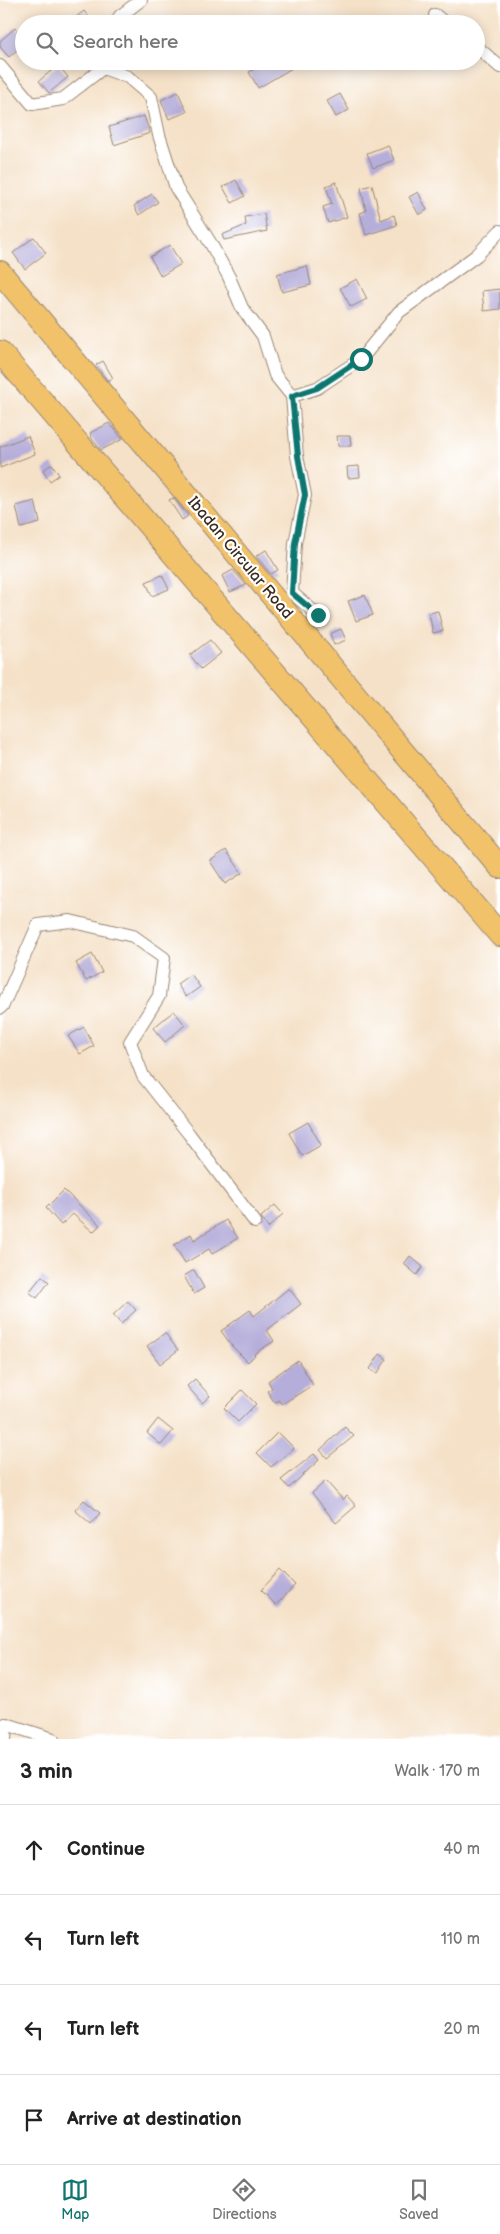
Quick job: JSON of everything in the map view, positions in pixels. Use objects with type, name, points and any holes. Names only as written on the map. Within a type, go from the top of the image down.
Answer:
[{"type":"highway","name":"Ibadan Circular Road","points":[[0,272],[500,867]]},
{"type":"highway","points":[[0,352],[500,935]]},
{"type":"street","points":[[121,15],[141,0]]},
{"type":"street","points":[[485,54],[500,67]]},
{"type":"street","points":[[0,66],[32,104],[63,99],[97,70]]},
{"type":"street","points":[[113,70],[128,78],[151,97],[159,135],[176,188],[211,244],[229,277],[242,308],[264,336],[275,375],[292,396],[298,456],[305,495],[295,543],[292,593],[318,615]]},
{"type":"street","points":[[292,396],[317,388],[361,359],[399,312],[477,255],[500,231]]},
{"type":"street","points":[[0,1008],[38,925],[70,921],[133,936],[164,958],[159,996],[130,1042],[143,1076],[255,1222]]},
{"type":"street","points":[[5,1739],[3,1725],[53,1739]]},
{"type":"building","points":[[84,11],[87,15],[79,15]]},
{"type":"building","points":[[15,28],[15,52],[9,57],[0,47],[0,41]]},
{"type":"building","points":[[52,70],[62,70],[68,77],[49,93],[39,81]]},
{"type":"building","points":[[253,70],[289,70],[258,88],[249,72]]},
{"type":"building","points":[[178,92],[187,112],[169,119],[161,100]]},
{"type":"building","points":[[340,94],[349,110],[336,117],[327,101]]},
{"type":"building","points":[[144,116],[150,133],[114,145],[109,127]]},
{"type":"building","points":[[388,145],[394,160],[373,168],[367,153]]},
{"type":"building","points":[[236,180],[245,196],[232,203],[223,187]]},
{"type":"building","points":[[336,182],[347,217],[328,223],[323,207],[332,204],[326,186]]},
{"type":"building","points":[[372,185],[381,220],[394,215],[397,225],[366,235],[360,213],[366,211],[361,188]]},
{"type":"building","points":[[418,192],[427,210],[419,215],[409,197]]},
{"type":"building","points":[[152,194],[158,202],[139,215],[134,206]]},
{"type":"building","points":[[264,214],[267,231],[224,240],[222,235],[246,225],[245,217]]},
{"type":"building","points":[[34,237],[46,253],[25,269],[13,253]]},
{"type":"building","points":[[170,245],[181,264],[161,276],[150,257]]},
{"type":"building","points":[[307,266],[311,285],[282,292],[277,274]]},
{"type":"building","points":[[357,279],[367,299],[351,307],[340,288]]},
{"type":"building","points":[[500,289],[500,309],[484,311],[482,291]]},
{"type":"building","points":[[103,361],[113,378],[108,381],[96,365]]},
{"type":"building","points":[[109,423],[123,439],[101,450],[92,439],[90,433]]},
{"type":"building","points":[[28,436],[35,454],[0,468],[0,447]]},
{"type":"building","points":[[337,436],[350,436],[351,446],[338,446]]},
{"type":"building","points":[[52,464],[59,475],[50,481],[43,470]]},
{"type":"building","points":[[359,466],[360,477],[348,478],[347,467]]},
{"type":"building","points":[[173,498],[188,516],[182,520],[169,500]]},
{"type":"building","points":[[35,501],[40,523],[21,528],[16,506]]},
{"type":"building","points":[[266,550],[278,570],[271,574],[256,556]]},
{"type":"building","points":[[233,570],[246,585],[230,592],[222,576]]},
{"type":"building","points":[[162,575],[169,589],[152,596],[146,582]]},
{"type":"building","points":[[365,595],[373,615],[356,621],[348,601]]},
{"type":"building","points":[[438,611],[443,631],[433,633],[429,613]]},
{"type":"building","points":[[341,629],[346,640],[334,645],[330,634]]},
{"type":"building","points":[[210,640],[221,653],[201,669],[190,655]]},
{"type":"building","points":[[226,850],[242,873],[225,884],[210,861]]},
{"type":"building","points":[[92,954],[102,972],[86,981],[76,963]]},
{"type":"building","points":[[191,974],[200,987],[186,997],[177,984]]},
{"type":"building","points":[[174,1011],[185,1025],[165,1042],[153,1028]]},
{"type":"building","points":[[84,1027],[94,1046],[80,1054],[68,1036]]},
{"type":"building","points":[[308,1122],[321,1145],[302,1156],[289,1133]]},
{"type":"building","points":[[64,1190],[100,1225],[93,1232],[73,1214],[61,1225],[46,1208]]},
{"type":"building","points":[[275,1205],[283,1214],[268,1228],[261,1217]]},
{"type":"building","points":[[226,1220],[238,1238],[212,1254],[209,1249],[185,1263],[174,1245],[191,1234],[194,1240]]},
{"type":"building","points":[[410,1256],[423,1267],[417,1275],[404,1264]]},
{"type":"building","points":[[194,1270],[204,1288],[194,1294],[184,1276]]},
{"type":"building","points":[[42,1276],[49,1282],[37,1298],[29,1292]]},
{"type":"building","points":[[289,1288],[301,1304],[267,1330],[274,1341],[254,1354],[248,1362],[232,1346],[221,1331],[250,1310],[254,1316]]},
{"type":"building","points":[[128,1301],[136,1310],[121,1324],[113,1315]]},
{"type":"building","points":[[165,1333],[178,1350],[160,1364],[147,1346]]},
{"type":"building","points":[[380,1354],[387,1359],[377,1374],[370,1369]]},
{"type":"building","points":[[298,1360],[313,1385],[282,1404],[279,1400],[275,1403],[267,1391],[272,1388],[268,1381]]},
{"type":"building","points":[[195,1379],[210,1396],[202,1403],[187,1386]]},
{"type":"building","points":[[242,1390],[256,1404],[238,1422],[224,1408]]},
{"type":"building","points":[[158,1419],[173,1431],[161,1445],[147,1433]]},
{"type":"building","points":[[345,1427],[354,1436],[327,1458],[320,1450]]},
{"type":"building","points":[[278,1432],[294,1448],[271,1467],[257,1453]]},
{"type":"building","points":[[314,1454],[319,1460],[289,1488],[281,1480]]},
{"type":"building","points":[[326,1481],[343,1500],[347,1496],[356,1506],[336,1523],[312,1493]]},
{"type":"building","points":[[84,1500],[100,1513],[91,1524],[75,1510]]},
{"type":"building","points":[[280,1570],[295,1585],[276,1605],[261,1590]]},
{"type":"route","points":[[318,615],[292,593],[295,543],[305,495],[298,456],[292,396],[317,388],[361,359]]}]
